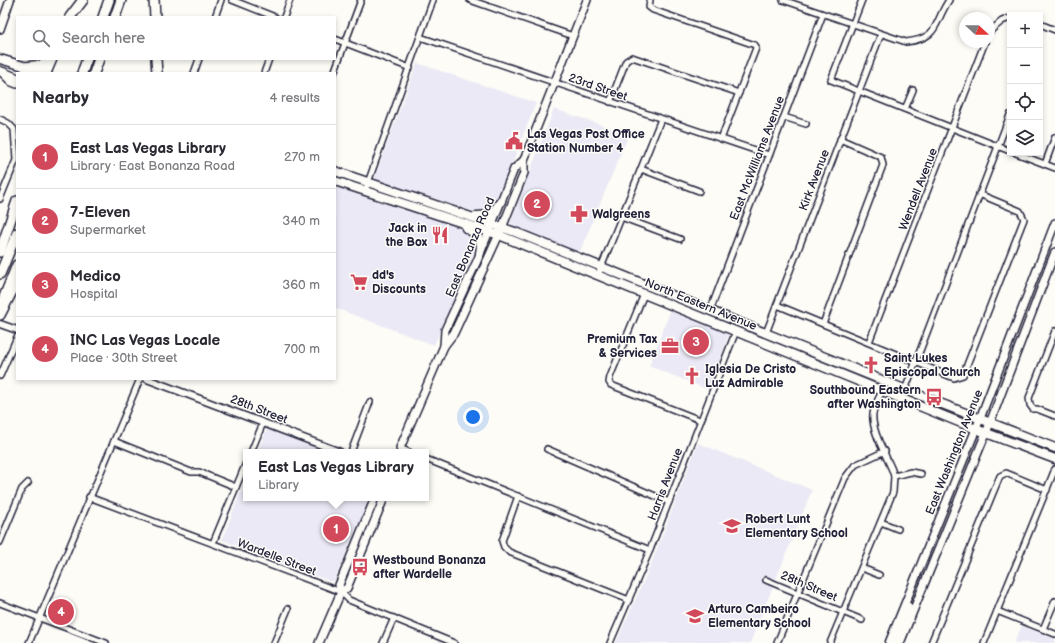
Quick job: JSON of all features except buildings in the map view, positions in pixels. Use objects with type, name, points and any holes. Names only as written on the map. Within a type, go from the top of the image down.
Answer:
[{"type":"highway","points":[[71,16],[83,0]]},
{"type":"highway","points":[[103,16],[109,0]]},
{"type":"highway","points":[[115,16],[121,0]]},
{"type":"highway","points":[[154,0],[155,16]]},
{"type":"highway","points":[[25,67],[42,65],[46,60]]},
{"type":"highway","points":[[46,72],[52,60]]},
{"type":"highway","points":[[83,71],[87,60]]},
{"type":"highway","points":[[94,72],[99,60]]},
{"type":"highway","points":[[156,60],[157,72]]},
{"type":"highway","points":[[2,72],[16,83]]},
{"type":"highway","points":[[0,252],[16,204]]},
{"type":"highway","points":[[0,274],[16,235]]},
{"type":"highway","points":[[1,311],[16,268]]},
{"type":"highway","points":[[1,311],[16,284]]},
{"type":"main road","points":[[0,29],[10,0]]},
{"type":"main road","name":"East Bonanza Road","points":[[399,449],[444,346],[454,333],[501,231],[524,173],[524,160],[587,0]]},
{"type":"main road","points":[[0,59],[42,72]]},
{"type":"main road","points":[[2,72],[16,78]]},
{"type":"main road","name":"East Bonanza Road","points":[[444,346],[446,330],[480,253],[514,169],[524,160]]},
{"type":"main road","name":"North Eastern Avenue","points":[[336,171],[471,217],[490,228]]},
{"type":"main road","name":"North Eastern Avenue","points":[[336,181],[454,220],[501,231],[600,272],[710,311],[980,420],[1055,448]]},
{"type":"main road","points":[[389,199],[395,196],[412,201],[416,198]]},
{"type":"main road","points":[[471,217],[490,215],[501,201]]},
{"type":"main road","points":[[454,220],[479,235],[482,244],[480,253]]},
{"type":"main road","name":"East Washington Avenue","points":[[892,642],[915,579],[980,420],[1055,223]]},
{"type":"main road","name":"East Washington Avenue","points":[[900,643],[990,423],[1055,252]]},
{"type":"main road","name":"North Eastern Avenue","points":[[600,272],[644,294],[976,429],[1055,459]]},
{"type":"main road","points":[[669,304],[703,313],[710,311]]},
{"type":"main road","points":[[454,333],[458,312],[456,306]]},
{"type":"main road","points":[[736,331],[743,329],[770,341],[780,339]]},
{"type":"main road","points":[[882,391],[891,388],[905,394],[914,393]]},
{"type":"main road","points":[[341,592],[339,585],[374,501]]},
{"type":"main road","points":[[319,643],[341,592],[346,588],[383,501]]},
{"type":"street","points":[[215,16],[221,0]]},
{"type":"street","points":[[232,0],[272,16]]},
{"type":"street","points":[[284,16],[290,0]]},
{"type":"street","points":[[334,72],[361,0]]},
{"type":"street","points":[[365,191],[433,0]]},
{"type":"street","points":[[470,0],[573,36]]},
{"type":"street","points":[[650,0],[649,7],[652,10],[755,45],[756,48],[721,139]]},
{"type":"street","points":[[783,0],[906,42],[918,41],[928,36],[935,29],[949,0]]},
{"type":"street","points":[[862,0],[831,80],[1007,149]]},
{"type":"street","name":"East McWilliams Avenue","points":[[710,311],[823,14]]},
{"type":"street","points":[[995,27],[1007,19]]},
{"type":"street","points":[[1043,25],[1055,30]]},
{"type":"street","name":"Kirk Avenue","points":[[766,333],[881,34]]},
{"type":"street","name":"23rd Street","points":[[420,37],[769,156]]},
{"type":"street","points":[[336,39],[410,68]]},
{"type":"street","name":"Wendell Avenue","points":[[869,342],[983,48]]},
{"type":"street","points":[[610,102],[626,61],[632,57],[739,93]]},
{"type":"street","points":[[194,72],[199,60]]},
{"type":"street","points":[[264,72],[269,60]]},
{"type":"street","points":[[905,109],[913,90]]},
{"type":"street","points":[[784,117],[806,124]]},
{"type":"street","points":[[0,119],[8,123],[14,129],[16,160],[0,199]]},
{"type":"street","points":[[600,272],[662,119]]},
{"type":"street","points":[[905,390],[1008,120]]},
{"type":"street","points":[[1045,164],[1055,138]]},
{"type":"street","points":[[823,324],[883,165],[883,160],[880,157],[840,140]]},
{"type":"street","points":[[1024,156],[1055,168]]},
{"type":"street","points":[[641,169],[699,191]]},
{"type":"street","points":[[777,305],[916,361],[954,378],[960,377],[963,375],[1024,216],[1020,211],[979,194]]},
{"type":"street","points":[[621,217],[680,239]]},
{"type":"street","points":[[644,294],[609,382],[611,385],[700,420]]},
{"type":"street","points":[[0,324],[16,330]]},
{"type":"street","name":"Harris Avenue","points":[[610,643],[650,550],[736,331]]},
{"type":"street","points":[[1055,331],[1029,398],[1030,405],[1033,409],[1037,409],[1055,416]]},
{"type":"street","points":[[0,376],[16,339]]},
{"type":"street","points":[[29,643],[38,617],[140,380]]},
{"type":"street","name":"28th Street","points":[[150,380],[332,449]]},
{"type":"street","points":[[830,643],[893,492],[894,476],[873,420],[873,412],[882,391]]},
{"type":"street","points":[[352,449],[370,402]]},
{"type":"street","points":[[252,449],[262,423]]},
{"type":"street","points":[[114,441],[191,472],[199,472],[236,487]]},
{"type":"street","points":[[547,449],[669,502]]},
{"type":"street","points":[[777,643],[849,470],[855,465],[885,452]]},
{"type":"street","points":[[429,460],[650,550]]},
{"type":"street","points":[[984,643],[1055,469]]},
{"type":"street","points":[[213,543],[243,470]]},
{"type":"street","points":[[894,476],[911,472],[921,474]]},
{"type":"street","points":[[931,643],[1000,476],[1003,474],[1047,490]]},
{"type":"street","points":[[0,542],[22,489],[28,483]]},
{"type":"street","points":[[518,496],[502,541],[509,552],[629,600]]},
{"type":"street","name":"Wardelle Street","points":[[89,497],[341,592],[349,600],[454,643]]},
{"type":"street","points":[[881,522],[898,529]]},
{"type":"street","points":[[862,568],[879,575]]},
{"type":"street","name":"28th Street","points":[[766,580],[862,620]]},
{"type":"street","points":[[1043,630],[1055,601]]},
{"type":"street","points":[[0,603],[106,643]]},
{"type":"street","points":[[274,643],[288,609]]},
{"type":"street","points":[[997,611],[1055,634]]},
{"type":"street","points":[[383,643],[394,618]]},
{"type":"shaded area","points":[[417,63],[536,103],[495,207],[488,213],[479,213],[377,181],[375,177]]},
{"type":"shaded area","points":[[554,109],[629,134],[579,254],[515,227],[510,223]]},
{"type":"shaded area","points":[[336,185],[464,229],[476,236],[477,246],[434,345],[336,308]]},
{"type":"shaded area","points":[[671,309],[729,334],[709,390],[649,366]]},
{"type":"shaded area","points":[[267,430],[270,430],[321,449],[258,449]]},
{"type":"shaded area","name":"Robert Lunt Elementary School","points":[[698,443],[812,490],[750,643],[616,643],[652,562]]},
{"type":"shaded area","points":[[243,486],[243,501],[369,501],[334,581],[329,581],[222,540]]},
{"type":"shaded area","points":[[1022,626],[1055,639],[1055,643],[1014,643]]},
{"type":"place","name":"Las Vegas Post Office Station Number 4","points":[[514,141]]},
{"type":"place","name":"7-Eleven","points":[[537,204]]},
{"type":"place","name":"Walgreens","points":[[579,214]]},
{"type":"place","name":"Jack in the Box","points":[[440,235]]},
{"type":"place","name":"dd's Discounts","points":[[359,282]]},
{"type":"place","name":"Medico","points":[[696,342]]},
{"type":"place","name":"Premium Tax & Services","points":[[670,346]]},
{"type":"place","name":"Saint Lukes Episcopal Church","points":[[871,365]]},
{"type":"place","name":"Iglesia De Cristo Luz Admirable","points":[[692,376]]},
{"type":"place","name":"Southbound Eastern after Washington","points":[[934,397]]},
{"type":"place","name":"Robert Lunt Elementary School","points":[[732,526]]},
{"type":"place","name":"East Las Vegas Library","points":[[336,529]]},
{"type":"place","name":"Westbound Bonanza after Wardelle","points":[[360,567]]},
{"type":"place","name":"INC Las Vegas Locale","points":[[61,612]]},
{"type":"place","name":"Arturo Cambeiro Elementary School","points":[[695,616]]}]
